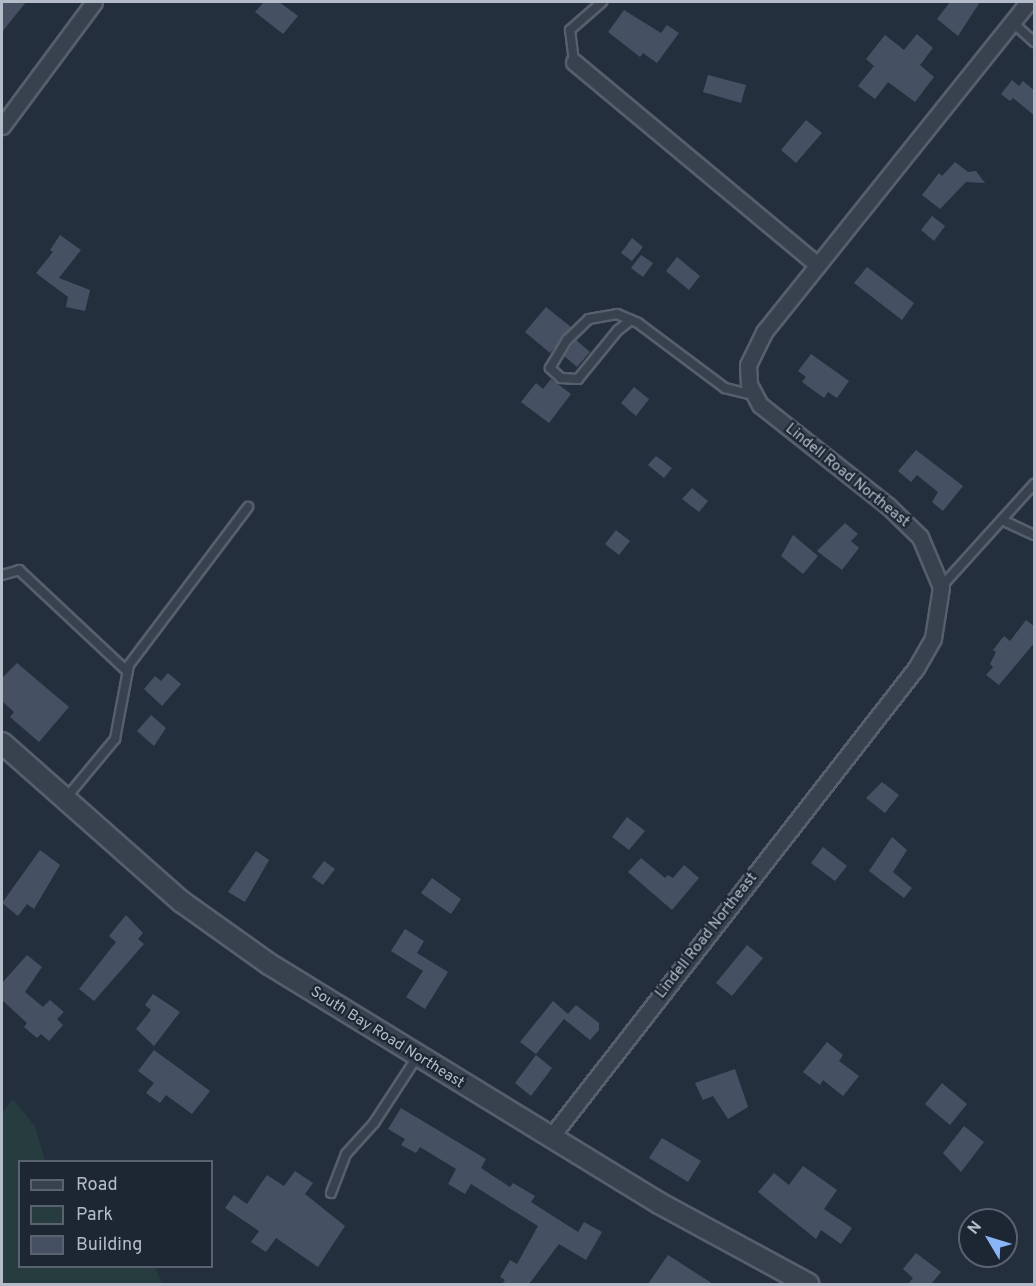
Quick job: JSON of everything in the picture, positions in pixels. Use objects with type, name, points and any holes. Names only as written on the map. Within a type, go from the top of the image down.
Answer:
[{"type":"street","points":[[2,126],[94,2]]},
{"type":"street","points":[[753,395],[748,374],[753,348],[1028,2]]},
{"type":"street","points":[[574,62],[818,265]]},
{"type":"street","name":"Lindell Road Northeast","points":[[550,1138],[916,668],[933,638],[941,588],[932,559],[911,526],[770,415],[753,395]]},
{"type":"street","name":"South Bay Road Northeast","points":[[2,743],[182,902],[330,1005],[659,1203],[808,1284]]},
{"type":"lane","points":[[574,62],[570,30],[602,2]]},
{"type":"lane","points":[[1011,22],[1035,42]]},
{"type":"lane","points":[[631,320],[618,330],[578,379],[561,378],[550,368],[567,340],[589,319],[616,314],[631,320],[725,388],[753,395]]},
{"type":"lane","points":[[941,588],[1035,484]]},
{"type":"lane","points":[[65,799],[115,739],[129,664],[248,507]]},
{"type":"lane","points":[[1002,520],[1035,535]]},
{"type":"lane","points":[[2,574],[19,570],[128,672]]},
{"type":"lane","points":[[331,1193],[346,1154],[374,1123],[417,1057]]},
{"type":"green space","points":[[13,1099],[35,1126],[45,1160],[18,1160],[18,1268],[155,1268],[162,1284],[2,1284],[2,1113]]},
{"type":"building","points":[[2,2],[26,2],[2,32]]},
{"type":"building","points":[[264,2],[279,2],[298,16],[283,34],[255,12]]},
{"type":"building","points":[[950,2],[980,2],[958,36],[937,19]]},
{"type":"building","points":[[624,10],[661,33],[667,25],[679,33],[657,63],[643,53],[640,57],[608,32]]},
{"type":"building","points":[[917,34],[933,48],[920,65],[934,77],[915,102],[888,82],[875,99],[858,86],[874,66],[866,59],[885,35],[904,50]]},
{"type":"building","points":[[708,75],[746,85],[741,103],[703,92]]},
{"type":"building","points":[[1012,80],[1019,86],[1023,81],[1035,91],[1035,116],[1013,98],[1010,101],[1001,94]]},
{"type":"building","points":[[806,120],[822,133],[796,163],[781,150]]},
{"type":"building","points":[[955,162],[968,172],[976,171],[985,183],[966,182],[940,209],[922,195],[939,173],[942,176]]},
{"type":"building","points":[[932,216],[945,226],[934,241],[921,230]]},
{"type":"building","points":[[60,235],[81,250],[59,278],[90,290],[85,311],[66,307],[68,297],[36,273],[53,252],[50,250]]},
{"type":"building","points":[[632,238],[643,247],[632,261],[621,253]]},
{"type":"building","points":[[641,255],[653,263],[643,277],[631,268]]},
{"type":"building","points":[[677,257],[700,276],[689,290],[666,271]]},
{"type":"building","points":[[867,267],[914,303],[902,320],[854,283]]},
{"type":"building","points":[[546,307],[571,327],[550,353],[525,332]]},
{"type":"building","points":[[576,340],[590,352],[577,367],[564,356]]},
{"type":"building","points":[[811,354],[849,381],[837,398],[828,392],[824,398],[802,382],[806,377],[798,371]]},
{"type":"building","points":[[551,379],[571,394],[549,423],[521,402],[536,383],[543,389]]},
{"type":"building","points":[[634,387],[649,399],[636,416],[621,403]]},
{"type":"building","points":[[916,450],[963,486],[943,511],[932,502],[938,492],[917,475],[911,482],[898,471]]},
{"type":"building","points":[[656,456],[672,468],[664,478],[648,465]]},
{"type":"building","points":[[692,488],[708,501],[699,512],[682,499]]},
{"type":"building","points":[[845,523],[858,534],[851,541],[859,548],[842,570],[817,551]]},
{"type":"building","points":[[616,530],[630,541],[619,555],[605,544]]},
{"type":"building","points":[[793,535],[818,556],[803,574],[781,556]]},
{"type":"building","points":[[1026,620],[1035,627],[1035,642],[999,685],[986,675],[993,667],[990,664],[996,652],[993,650],[1004,636],[1010,641]]},
{"type":"building","points":[[17,663],[69,707],[39,742],[10,717],[14,712],[2,701],[2,678]]},
{"type":"building","points":[[168,673],[181,684],[162,706],[144,689],[155,676],[161,681]]},
{"type":"building","points":[[151,715],[166,728],[154,746],[137,731]]},
{"type":"building","points":[[882,782],[899,795],[885,813],[866,798]]},
{"type":"building","points":[[627,817],[645,831],[629,850],[612,837]]},
{"type":"building","points":[[892,837],[907,850],[893,872],[912,888],[904,898],[869,871]]},
{"type":"building","points":[[823,847],[847,866],[835,881],[811,863]]},
{"type":"building","points":[[40,850],[60,865],[34,909],[27,904],[18,916],[2,903]]},
{"type":"building","points":[[256,851],[269,860],[245,902],[228,892]]},
{"type":"building","points":[[641,858],[665,878],[668,875],[673,878],[684,865],[699,878],[672,910],[628,872]]},
{"type":"building","points":[[324,861],[335,869],[323,885],[312,877]]},
{"type":"building","points":[[432,878],[461,899],[451,914],[421,893]]},
{"type":"building","points":[[126,915],[143,933],[138,939],[144,944],[94,1001],[79,989],[116,942],[109,936]]},
{"type":"building","points":[[405,929],[424,941],[417,953],[448,972],[425,1009],[406,997],[423,971],[391,951]]},
{"type":"building","points":[[747,945],[763,958],[732,996],[716,983]]},
{"type":"building","points":[[27,955],[42,967],[25,992],[43,1007],[50,1000],[64,1012],[57,1019],[63,1025],[49,1041],[41,1034],[37,1038],[24,1027],[27,1023],[2,1000],[2,983]]},
{"type":"building","points":[[153,994],[180,1012],[154,1046],[136,1029],[151,1010],[145,1005]]},
{"type":"building","points":[[553,1001],[568,1014],[576,1005],[599,1023],[599,1030],[590,1040],[564,1019],[536,1054],[520,1042]]},
{"type":"building","points":[[827,1042],[843,1055],[839,1061],[859,1076],[843,1096],[823,1080],[820,1085],[803,1072]]},
{"type":"building","points":[[154,1050],[210,1091],[192,1114],[166,1095],[160,1103],[146,1093],[154,1083],[138,1071]]},
{"type":"building","points":[[536,1055],[552,1068],[531,1096],[515,1083]]},
{"type":"building","points":[[735,1069],[748,1107],[728,1119],[713,1096],[703,1100],[695,1083]]},
{"type":"building","points":[[942,1083],[967,1104],[950,1125],[925,1104]]},
{"type":"building","points":[[401,1108],[486,1159],[481,1168],[510,1187],[513,1183],[535,1196],[531,1202],[578,1232],[584,1222],[602,1232],[586,1260],[559,1244],[529,1284],[502,1284],[505,1280],[500,1277],[510,1260],[517,1264],[538,1226],[471,1184],[465,1194],[448,1184],[456,1169],[420,1147],[416,1153],[401,1145],[405,1139],[388,1129]]},
{"type":"building","points":[[964,1126],[984,1142],[961,1172],[943,1153]]},
{"type":"building","points":[[662,1138],[701,1161],[688,1182],[649,1158]]},
{"type":"building","points":[[803,1166],[837,1190],[824,1209],[852,1228],[841,1244],[821,1230],[816,1239],[758,1192],[774,1173],[789,1185]]},
{"type":"building","points":[[295,1171],[313,1183],[305,1194],[345,1226],[318,1267],[276,1238],[266,1252],[251,1242],[259,1231],[225,1208],[234,1195],[247,1204],[267,1175],[284,1186]]},
{"type":"building","points":[[916,1253],[941,1272],[931,1284],[908,1284],[913,1278],[903,1269]]},
{"type":"building","points":[[668,1255],[713,1284],[648,1284]]}]
